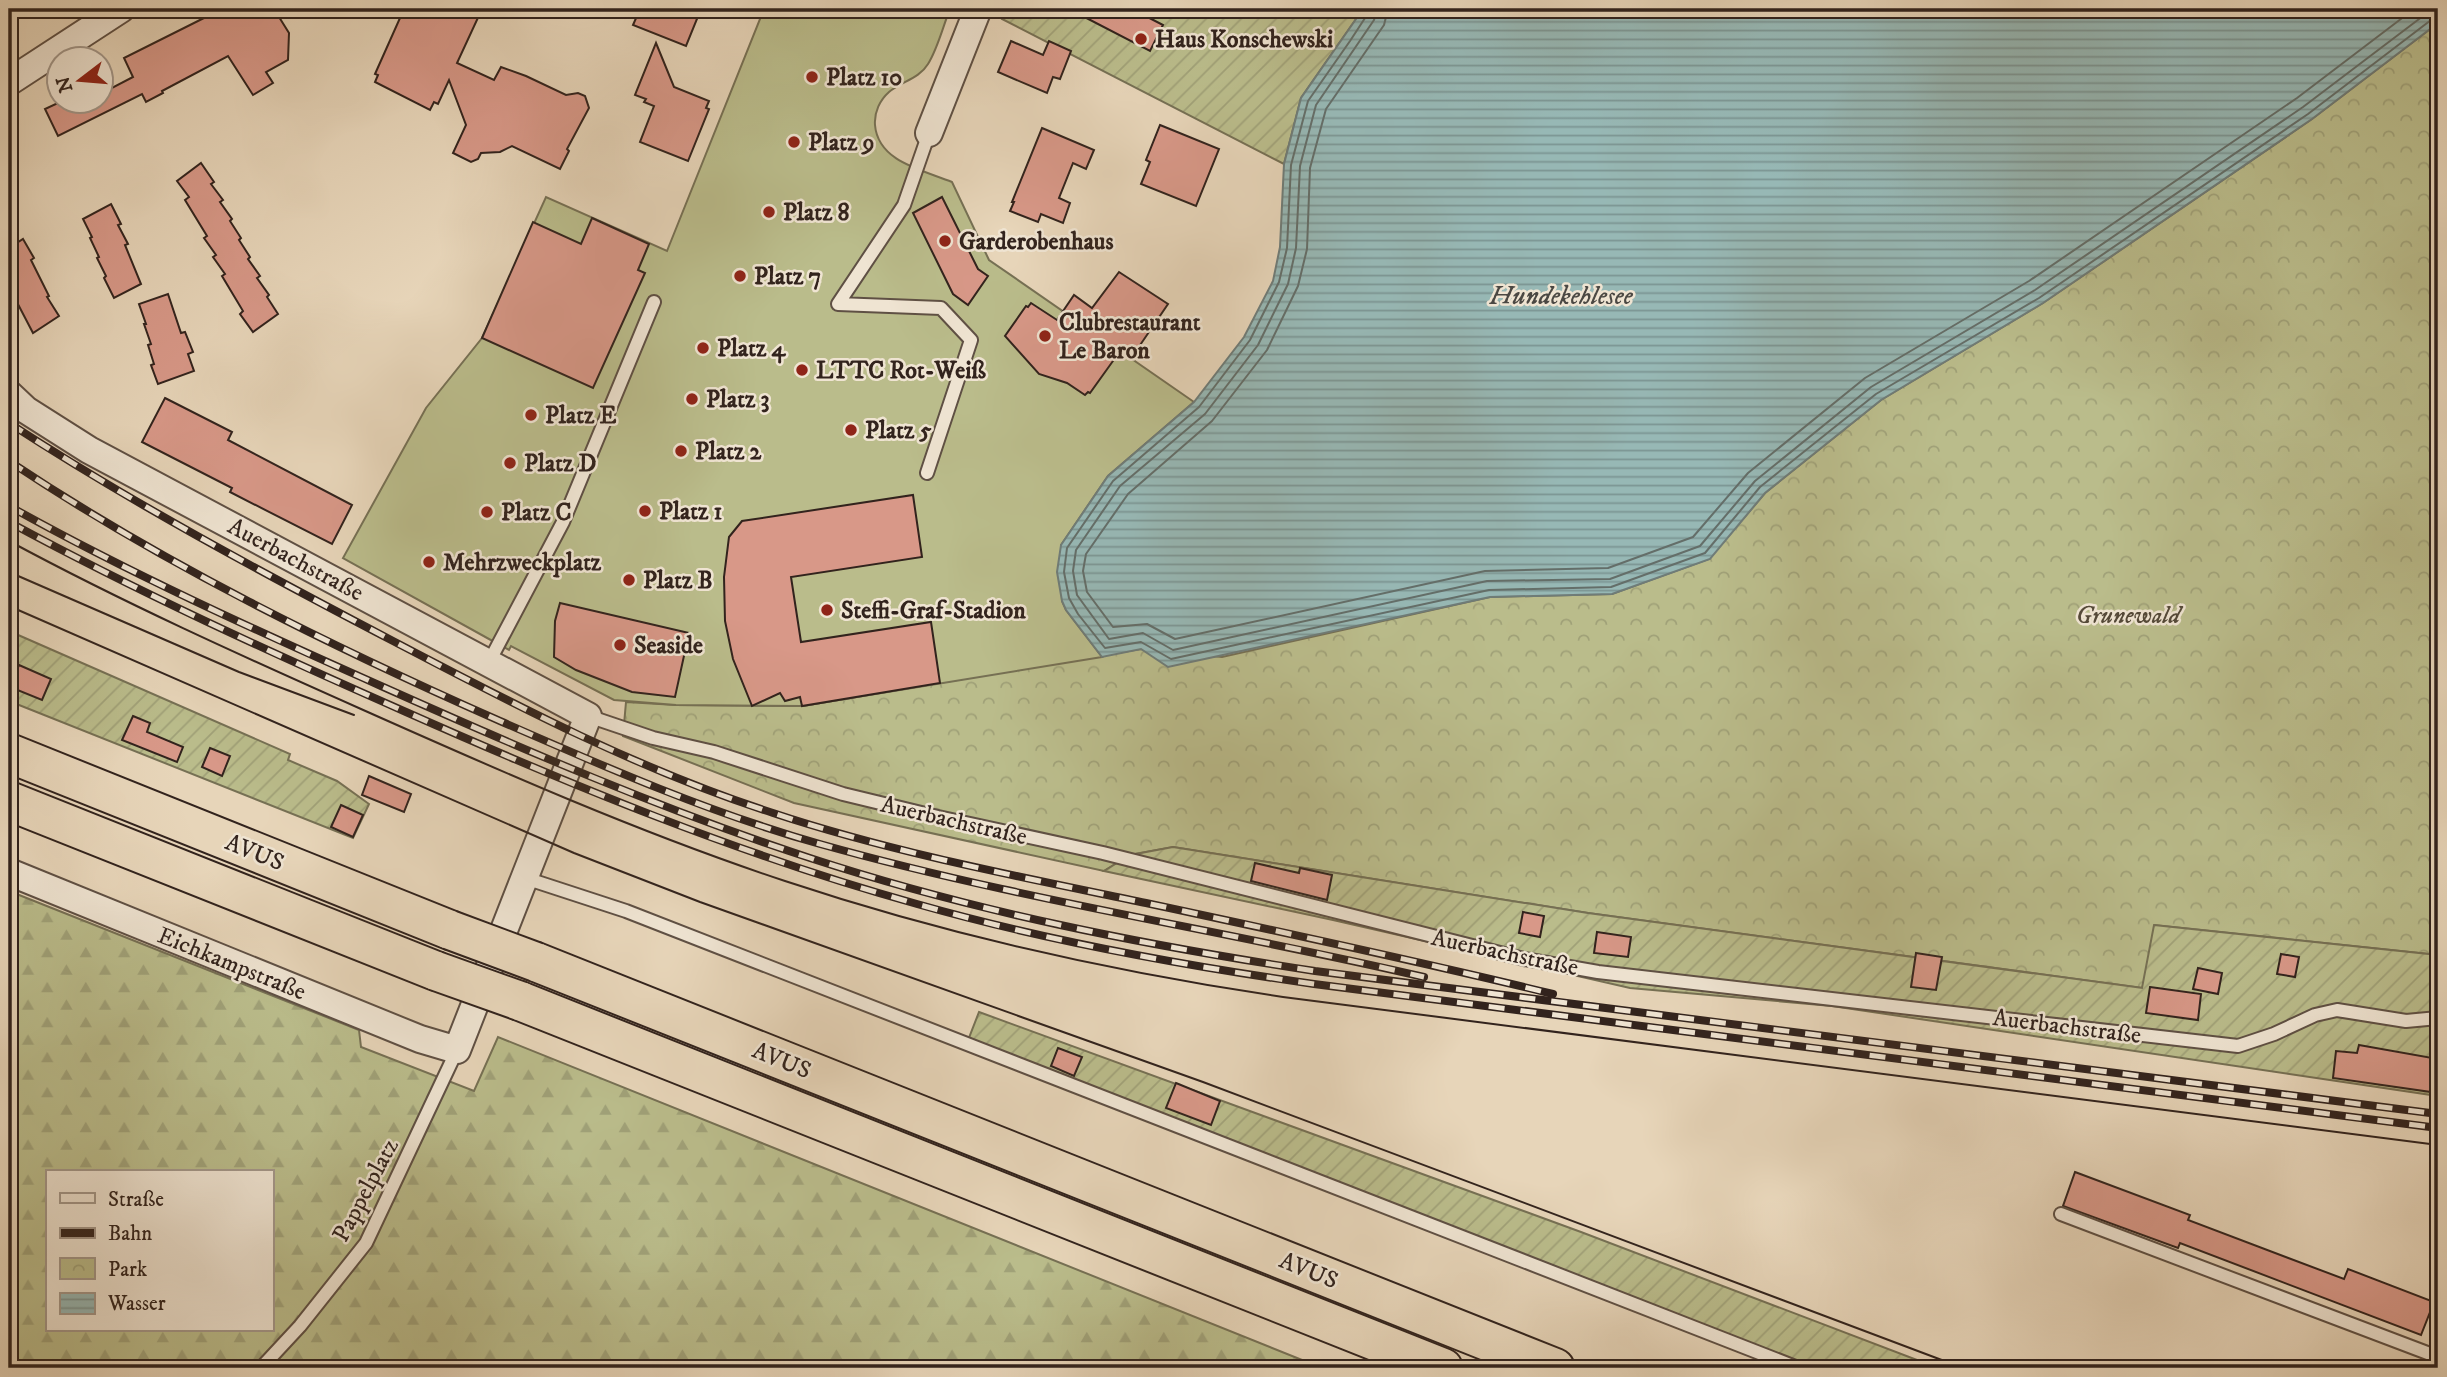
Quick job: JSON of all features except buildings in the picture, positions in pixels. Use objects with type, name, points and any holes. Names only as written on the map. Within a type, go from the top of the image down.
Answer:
[{"type":"highway","name":"AVUS","points":[[9,753],[1555,1368]]},
{"type":"highway","name":"AVUS","points":[[9,802],[1443,1368]]},
{"type":"street","points":[[9,82],[121,9]]},
{"type":"street","points":[[929,134],[978,9]]},
{"type":"street","name":"Auerbachstraße","points":[[9,394],[26,410],[89,450],[588,716]]},
{"type":"street","points":[[457,1050],[588,716]]},
{"type":"street","name":"Eichkampstraße","points":[[9,872],[420,1039],[457,1050]]},
{"type":"lane","points":[[927,473],[971,340],[941,308],[838,304],[904,205],[929,134]]},
{"type":"lane","points":[[489,662],[562,522],[654,302]]},
{"type":"lane","name":"Auerbachstraße","points":[[588,716],[653,738],[715,752],[843,794],[1103,853],[1524,959],[1598,972],[2238,1046],[2274,1034],[2315,1015],[2337,1010],[2406,1021],[2438,1018]]},
{"type":"lane","points":[[526,878],[626,911],[1798,1368]]},
{"type":"lane","name":"Pappelplatz","points":[[261,1368],[300,1326],[366,1243],[457,1050]]},
{"type":"lane","points":[[2061,1214],[2438,1357]]},
{"type":"green space","name":"LTTC Rot-Weiß","points":[[764,9],[950,9],[928,64],[920,73],[889,92],[878,107],[875,125],[884,148],[904,163],[952,182],[989,260],[1194,402],[1108,476],[1061,545],[1062,601],[1102,657],[802,706],[676,705],[614,700],[511,646],[509,650],[343,558],[426,408],[482,338],[546,197],[667,251]]},
{"type":"green space","points":[[1006,9],[1363,9],[1301,98],[1284,164],[1002,19]]},
{"type":"green space","name":"Grunewald","points":[[2438,23],[2438,955],[2155,925],[2143,988],[1588,913],[1173,847],[1130,855],[1104,871],[794,803],[623,736],[626,702],[803,706],[1141,649],[1222,657],[1490,597],[1612,594],[1709,559],[1765,493],[1881,400],[2043,303],[2312,119]]},
{"type":"green space","points":[[9,631],[290,754],[288,760],[337,781],[369,804],[353,838],[9,701]]},
{"type":"green space","points":[[1173,847],[1588,913],[2142,988],[2154,925],[2438,955],[2438,1096],[1832,1006],[1630,988],[1104,871],[1130,855]]},
{"type":"green space","points":[[9,891],[359,1030],[361,1047],[474,1091],[498,1037],[1322,1368],[9,1368]]},
{"type":"green space","points":[[979,1012],[1581,1232],[1938,1368],[1806,1368],[1600,1284],[967,1043]]},
{"type":"water","name":"Hundekehlesee","points":[[1363,9],[2438,9],[2438,23],[2312,119],[2043,303],[1881,400],[1765,493],[1710,559],[1612,594],[1490,597],[1168,667],[1141,649],[1102,657],[1062,601],[1057,572],[1061,545],[1108,476],[1194,402],[1244,337],[1273,281],[1280,247],[1284,164],[1301,98]]},
{"type":"tram line","points":[[9,541],[228,649],[571,800],[677,843],[785,881],[969,935],[1094,964],[1283,997],[2438,1145]]},
{"type":"tram line","points":[[9,572],[239,672],[354,715]]},
{"type":"tram line","points":[[9,606],[574,853],[700,902],[1203,1082],[1963,1368]]},
{"type":"railway","points":[[9,423],[55,453],[295,590],[533,713],[627,757],[724,796],[819,827],[911,852],[1553,994]]},
{"type":"railway","points":[[9,461],[127,535],[311,633],[500,721],[698,804],[820,844],[970,882],[1424,977]]},
{"type":"railway","points":[[9,506],[100,555],[240,622],[593,778],[810,858],[997,911],[1187,950],[1315,971],[2438,1114]]},
{"type":"railway","points":[[9,522],[206,621],[532,766],[658,817],[786,864],[966,917],[1114,951],[1314,984],[2438,1128]]},
{"type":"place","name":"Haus Konschewski","points":[[1141,39]]},
{"type":"place","name":"Platz 10","points":[[812,77]]},
{"type":"place","name":"Platz 9","points":[[794,142]]},
{"type":"place","name":"Platz 8","points":[[769,212]]},
{"type":"place","name":"Garderobenhaus","points":[[945,241]]},
{"type":"place","name":"Platz 7","points":[[740,276]]},
{"type":"place","name":"Clubrestaurant Le Baron","points":[[1045,336]]},
{"type":"place","name":"Platz 4","points":[[703,348]]},
{"type":"place","name":"LTTC Rot-Weiß","points":[[802,370]]},
{"type":"place","name":"Platz 3","points":[[692,399]]},
{"type":"place","name":"Platz E","points":[[531,415]]},
{"type":"place","name":"Platz 5","points":[[851,430]]},
{"type":"place","name":"Platz 2","points":[[681,451]]},
{"type":"place","name":"Platz D","points":[[510,463]]},
{"type":"place","name":"Platz 1","points":[[645,511]]},
{"type":"place","name":"Platz C","points":[[487,512]]},
{"type":"place","name":"Mehrzweckplatz","points":[[429,562]]},
{"type":"place","name":"Platz B","points":[[629,580]]},
{"type":"place","name":"Steffi-Graf-Stadion","points":[[827,610]]},
{"type":"place","name":"Seaside","points":[[620,645]]}]
